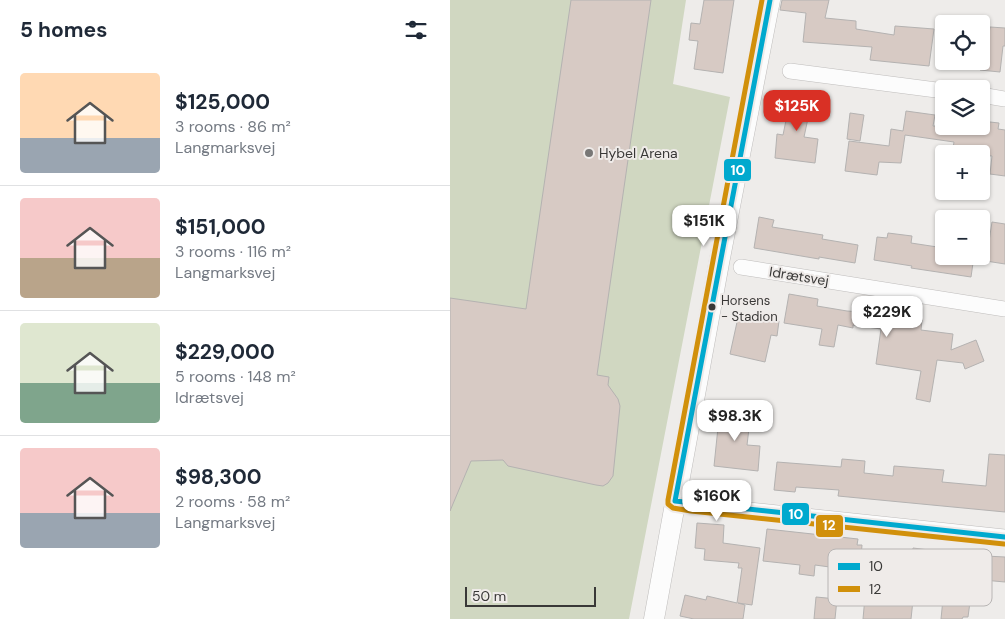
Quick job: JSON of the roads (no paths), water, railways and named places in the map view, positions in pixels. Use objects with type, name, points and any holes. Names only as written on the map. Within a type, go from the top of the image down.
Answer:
[{"type":"main road","points":[[654,619],[770,0]]},
{"type":"street","points":[[790,71],[935,90]]},
{"type":"street","points":[[990,97],[1005,98]]},
{"type":"street","name":"Idrætsvej","points":[[741,267],[1005,309]]},
{"type":"street","points":[[675,500],[692,504],[1005,537]]},
{"type":"place","name":"Hybel Arena","points":[[589,153]]},
{"type":"place","name":"Horsens - Stadion","points":[[712,307]]}]
